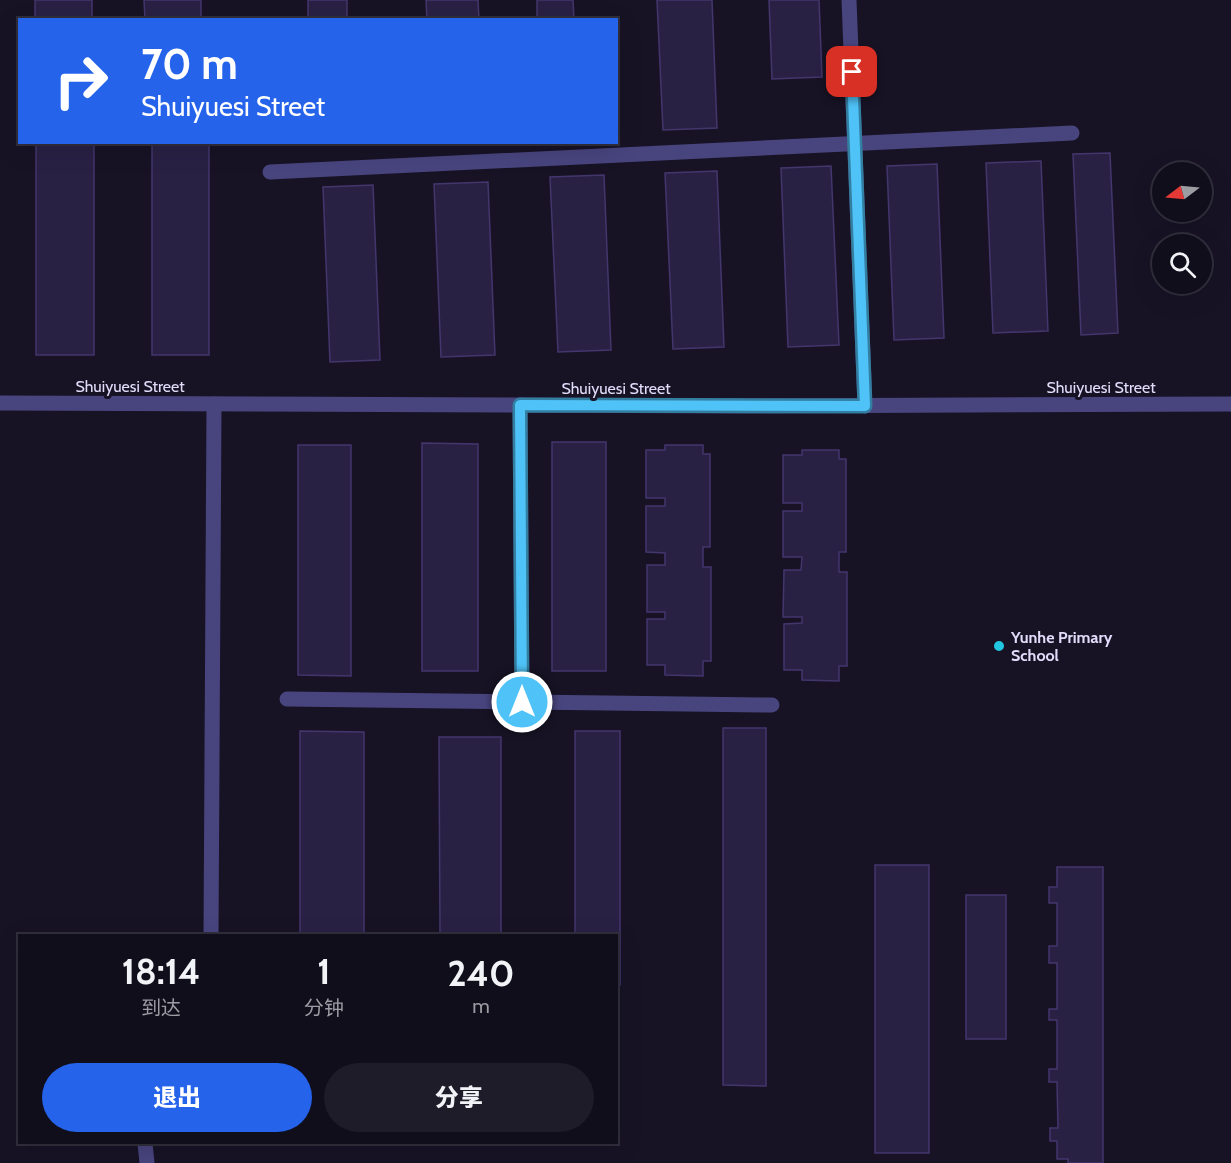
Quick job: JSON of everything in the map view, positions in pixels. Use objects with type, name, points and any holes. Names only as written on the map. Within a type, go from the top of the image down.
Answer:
[{"type":"street","points":[[849,0],[865,406]]},
{"type":"street","points":[[270,172],[1071,133]]},
{"type":"street","name":"Shuiyuesi Street","points":[[0,403],[865,406],[1231,404]]},
{"type":"street","points":[[212,934],[214,404]]},
{"type":"street","points":[[520,405],[522,702]]},
{"type":"street","points":[[287,699],[772,705]]},
{"type":"street","points":[[145,1144],[147,1163]]},
{"type":"building","points":[[35,0],[92,0],[92,18],[35,18]]},
{"type":"building","points":[[144,0],[201,0],[201,18],[145,18]]},
{"type":"building","points":[[308,0],[347,0],[347,18],[308,18]]},
{"type":"building","points":[[426,0],[478,0],[479,18],[427,18]]},
{"type":"building","points":[[537,0],[573,0],[574,18],[537,18]]},
{"type":"building","points":[[657,0],[712,0],[717,128],[663,130]]},
{"type":"building","points":[[769,0],[819,0],[822,77],[772,79]]},
{"type":"building","points":[[36,144],[94,144],[94,355],[36,355]]},
{"type":"building","points":[[152,144],[209,144],[209,355],[152,355]]},
{"type":"building","points":[[1110,153],[1118,333],[1081,335],[1073,154]]},
{"type":"building","points":[[1041,161],[1048,331],[993,333],[986,163]]},
{"type":"building","points":[[937,164],[944,338],[894,340],[887,166]]},
{"type":"building","points":[[831,166],[839,345],[788,347],[781,168]]},
{"type":"building","points":[[717,171],[724,347],[673,349],[665,173]]},
{"type":"building","points":[[604,175],[611,350],[558,352],[550,177]]},
{"type":"building","points":[[488,182],[495,355],[441,357],[434,184]]},
{"type":"building","points":[[373,185],[380,360],[330,362],[323,187]]},
{"type":"building","points":[[552,442],[606,442],[606,671],[552,671]]},
{"type":"building","points":[[422,443],[478,444],[478,671],[422,671]]},
{"type":"building","points":[[298,445],[351,445],[351,676],[298,675]]},
{"type":"building","points":[[665,445],[703,445],[703,454],[710,454],[710,547],[703,547],[703,567],[711,567],[711,661],[703,661],[703,676],[665,675],[665,665],[647,665],[647,619],[665,619],[665,612],[647,612],[647,565],[665,565],[665,553],[646,552],[646,506],[665,506],[665,498],[646,498],[646,450],[665,450]]},
{"type":"building","points":[[802,450],[839,450],[839,459],[846,459],[846,552],[839,552],[839,572],[847,572],[847,666],[839,666],[839,681],[802,680],[802,670],[784,670],[784,624],[802,623],[802,617],[783,617],[784,570],[801,570],[802,557],[783,557],[783,511],[802,511],[802,503],[783,503],[783,455],[802,455]]},
{"type":"building","points":[[723,728],[766,728],[766,1086],[723,1085]]},
{"type":"building","points":[[300,731],[364,732],[364,934],[300,934]]},
{"type":"building","points":[[575,731],[620,731],[620,985],[618,985],[618,934],[575,934]]},
{"type":"building","points":[[439,737],[501,737],[501,934],[440,934]]},
{"type":"building","points":[[875,865],[929,865],[929,1153],[875,1153]]},
{"type":"building","points":[[1057,867],[1103,867],[1103,1163],[1068,1163],[1068,1159],[1057,1159],[1057,1141],[1050,1141],[1050,1128],[1058,1128],[1057,1082],[1049,1082],[1049,1069],[1057,1069],[1057,1020],[1049,1020],[1049,1009],[1057,1009],[1057,963],[1049,963],[1049,946],[1057,946],[1057,903],[1049,903],[1049,887],[1057,887]]},
{"type":"building","points":[[966,895],[1006,895],[1006,1039],[966,1039]]},
{"type":"place","name":"Yunhe Primary School","points":[[999,646]]},
{"type":"route","points":[[522,702],[520,405],[865,406],[852,72]]}]
